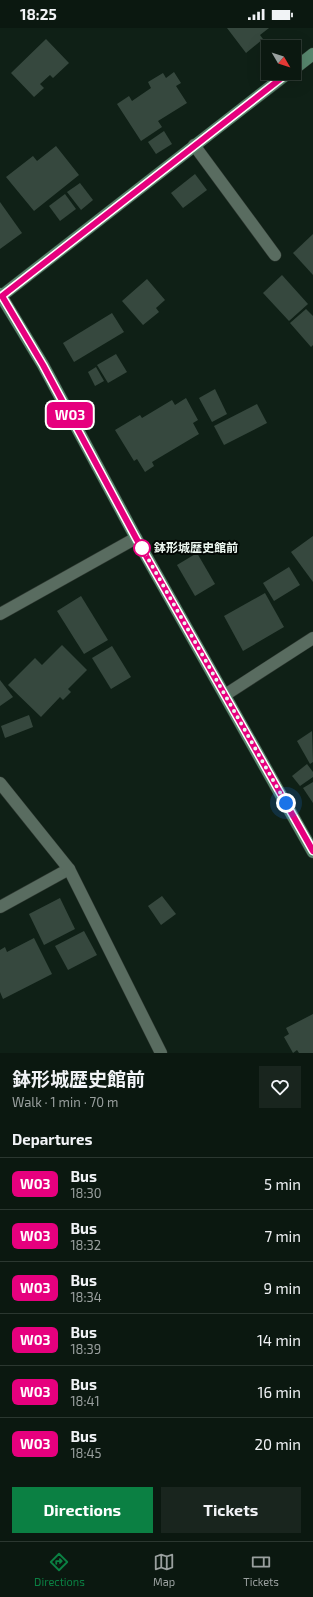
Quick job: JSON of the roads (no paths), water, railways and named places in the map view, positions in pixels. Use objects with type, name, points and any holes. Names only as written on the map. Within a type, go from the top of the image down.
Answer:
[{"type":"main road","points":[[301,63],[313,54]]},
{"type":"main road","points":[[279,80],[1,296],[43,365],[136,538],[313,852]]},
{"type":"street","points":[[194,145],[275,255]]},
{"type":"street","points":[[0,614],[136,538]]},
{"type":"street","points":[[225,695],[313,638]]},
{"type":"street","points":[[0,783],[69,869],[161,1053]]},
{"type":"street","points":[[0,907],[69,869]]},
{"type":"place","name":"鉢形城歴史館前","points":[[142,548]]}]
